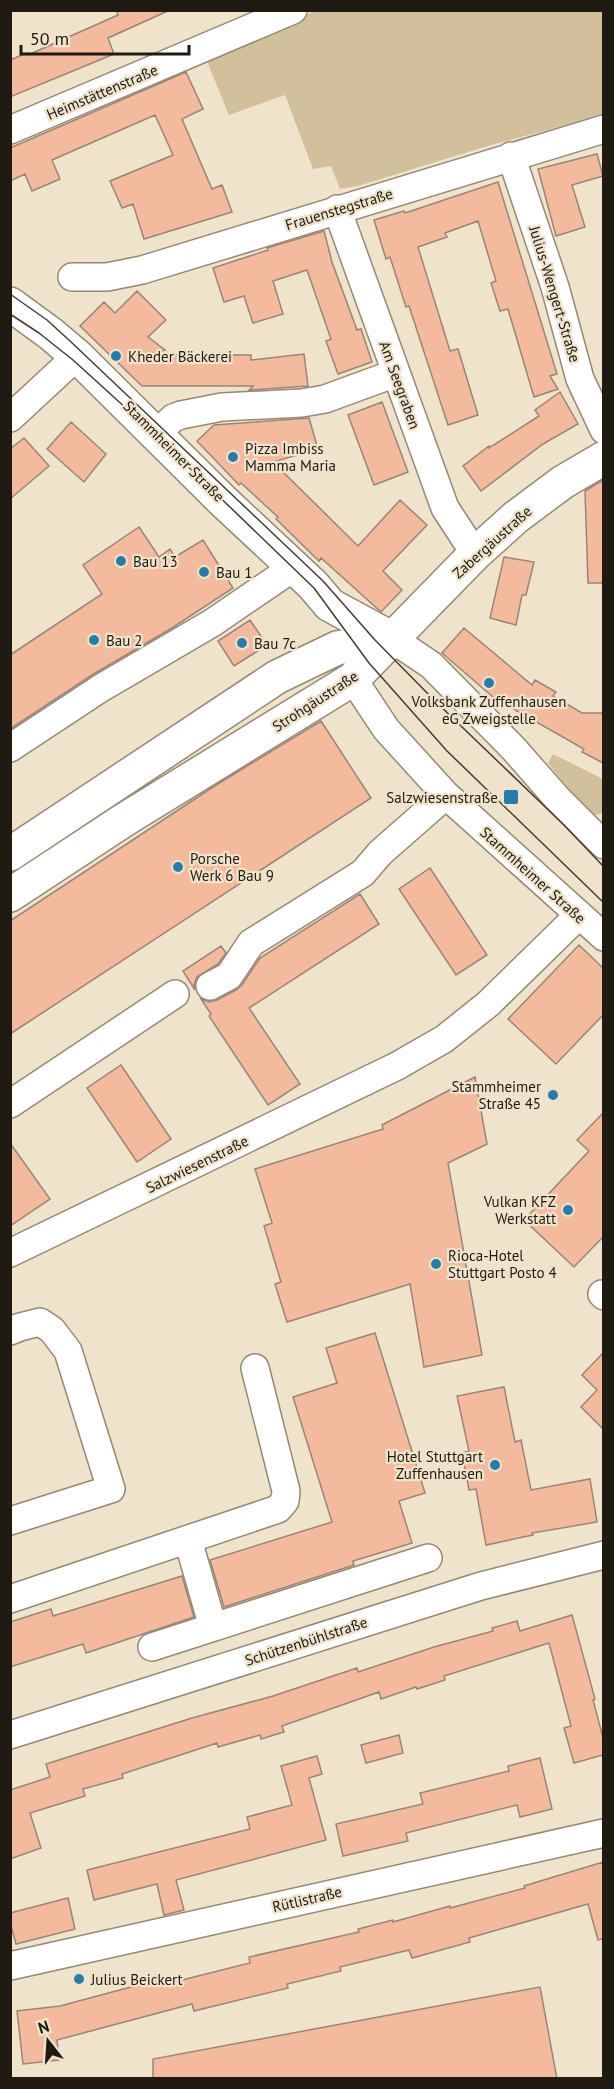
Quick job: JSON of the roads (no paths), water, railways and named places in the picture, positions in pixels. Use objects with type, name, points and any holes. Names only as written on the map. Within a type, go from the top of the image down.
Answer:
[{"type":"main road","name":"Stammheimer Straße","points":[[10,304],[77,356],[294,567],[330,605],[391,638]]},
{"type":"main road","name":"Zabergäustraße","points":[[391,638],[475,554],[516,517],[563,482],[603,458]]},
{"type":"main road","name":"Stammheimer Straße","points":[[330,605],[337,648],[354,679]]},
{"type":"main road","name":"Strohgäustraße","points":[[10,854],[277,677],[337,648],[391,638]]},
{"type":"main road","name":"Strohgäustraße","points":[[10,896],[124,820],[354,679],[391,638]]},
{"type":"street","name":"Heimstättenstraße","points":[[10,130],[293,10]]},
{"type":"street","name":"Frauenstegstraße","points":[[72,277],[107,277],[142,270],[603,129]]},
{"type":"street","name":"Julius-Wengert-Straße","points":[[511,156],[555,287],[580,379],[603,430]]},
{"type":"street","name":"Am Seegraben","points":[[337,209],[445,508],[475,554]]},
{"type":"street","points":[[10,418],[77,356]]},
{"type":"street","points":[[156,434],[173,418],[181,415],[222,407],[302,403],[325,399],[396,373]]},
{"type":"street","points":[[10,748],[101,688],[212,623],[294,567]]},
{"type":"street","name":"Stammheimer Straße","points":[[391,638],[431,665],[513,748],[556,798],[603,845]]},
{"type":"street","name":"Stammheimer Straße","points":[[354,679],[386,729],[446,795],[603,937]]},
{"type":"street","points":[[210,986],[229,976],[251,943],[363,873],[380,853],[446,795]]},
{"type":"street","name":"Salzwiesenstraße","points":[[10,1253],[397,1066],[444,1039],[488,1004],[578,916]]},
{"type":"street","points":[[10,1104],[175,994]]},
{"type":"street","points":[[10,1331],[40,1322],[52,1330],[68,1351],[111,1489],[10,1521]]},
{"type":"street","points":[[10,1599],[278,1509],[285,1501],[286,1491],[255,1368]]},
{"type":"street","points":[[188,1540],[213,1627]]},
{"type":"street","points":[[152,1647],[428,1558]]},
{"type":"street","name":"Schützenbühlstraße","points":[[10,1735],[481,1586],[602,1560]]},
{"type":"street","name":"Rütlistraße","points":[[10,1966],[603,1833]]},
{"type":"tram line","points":[[10,294],[47,320],[70,341],[323,581],[375,640],[604,867]]},
{"type":"tram line","points":[[10,314],[73,360],[150,430],[314,588],[369,663],[447,751],[604,903]]},
{"type":"place","name":"Kheder Bäckerei","points":[[116,356]]},
{"type":"place","name":"Pizza Imbiss Mamma Maria","points":[[233,457]]},
{"type":"place","name":"Bau 13","points":[[121,561]]},
{"type":"place","name":"Bau 1","points":[[204,572]]},
{"type":"place","name":"Bau 2","points":[[94,640]]},
{"type":"place","name":"Bau 7c","points":[[242,643]]},
{"type":"place","name":"Volksbank Zuffenhausen eG Zweigstelle","points":[[489,683]]},
{"type":"place","name":"Salzwiesenstraße","points":[[511,797]]},
{"type":"place","name":"Porsche Werk 6 Bau 9","points":[[178,867]]},
{"type":"place","name":"Stammheimer Straße 45","points":[[553,1095]]},
{"type":"place","name":"Vulkan KFZ Werkstatt","points":[[568,1210]]},
{"type":"place","name":"Rioca-Hotel Stuttgart Posto 4","points":[[436,1264]]},
{"type":"place","name":"Hotel Stuttgart Zuffenhausen","points":[[495,1465]]},
{"type":"place","name":"Julius Beickert","points":[[79,1979]]}]
